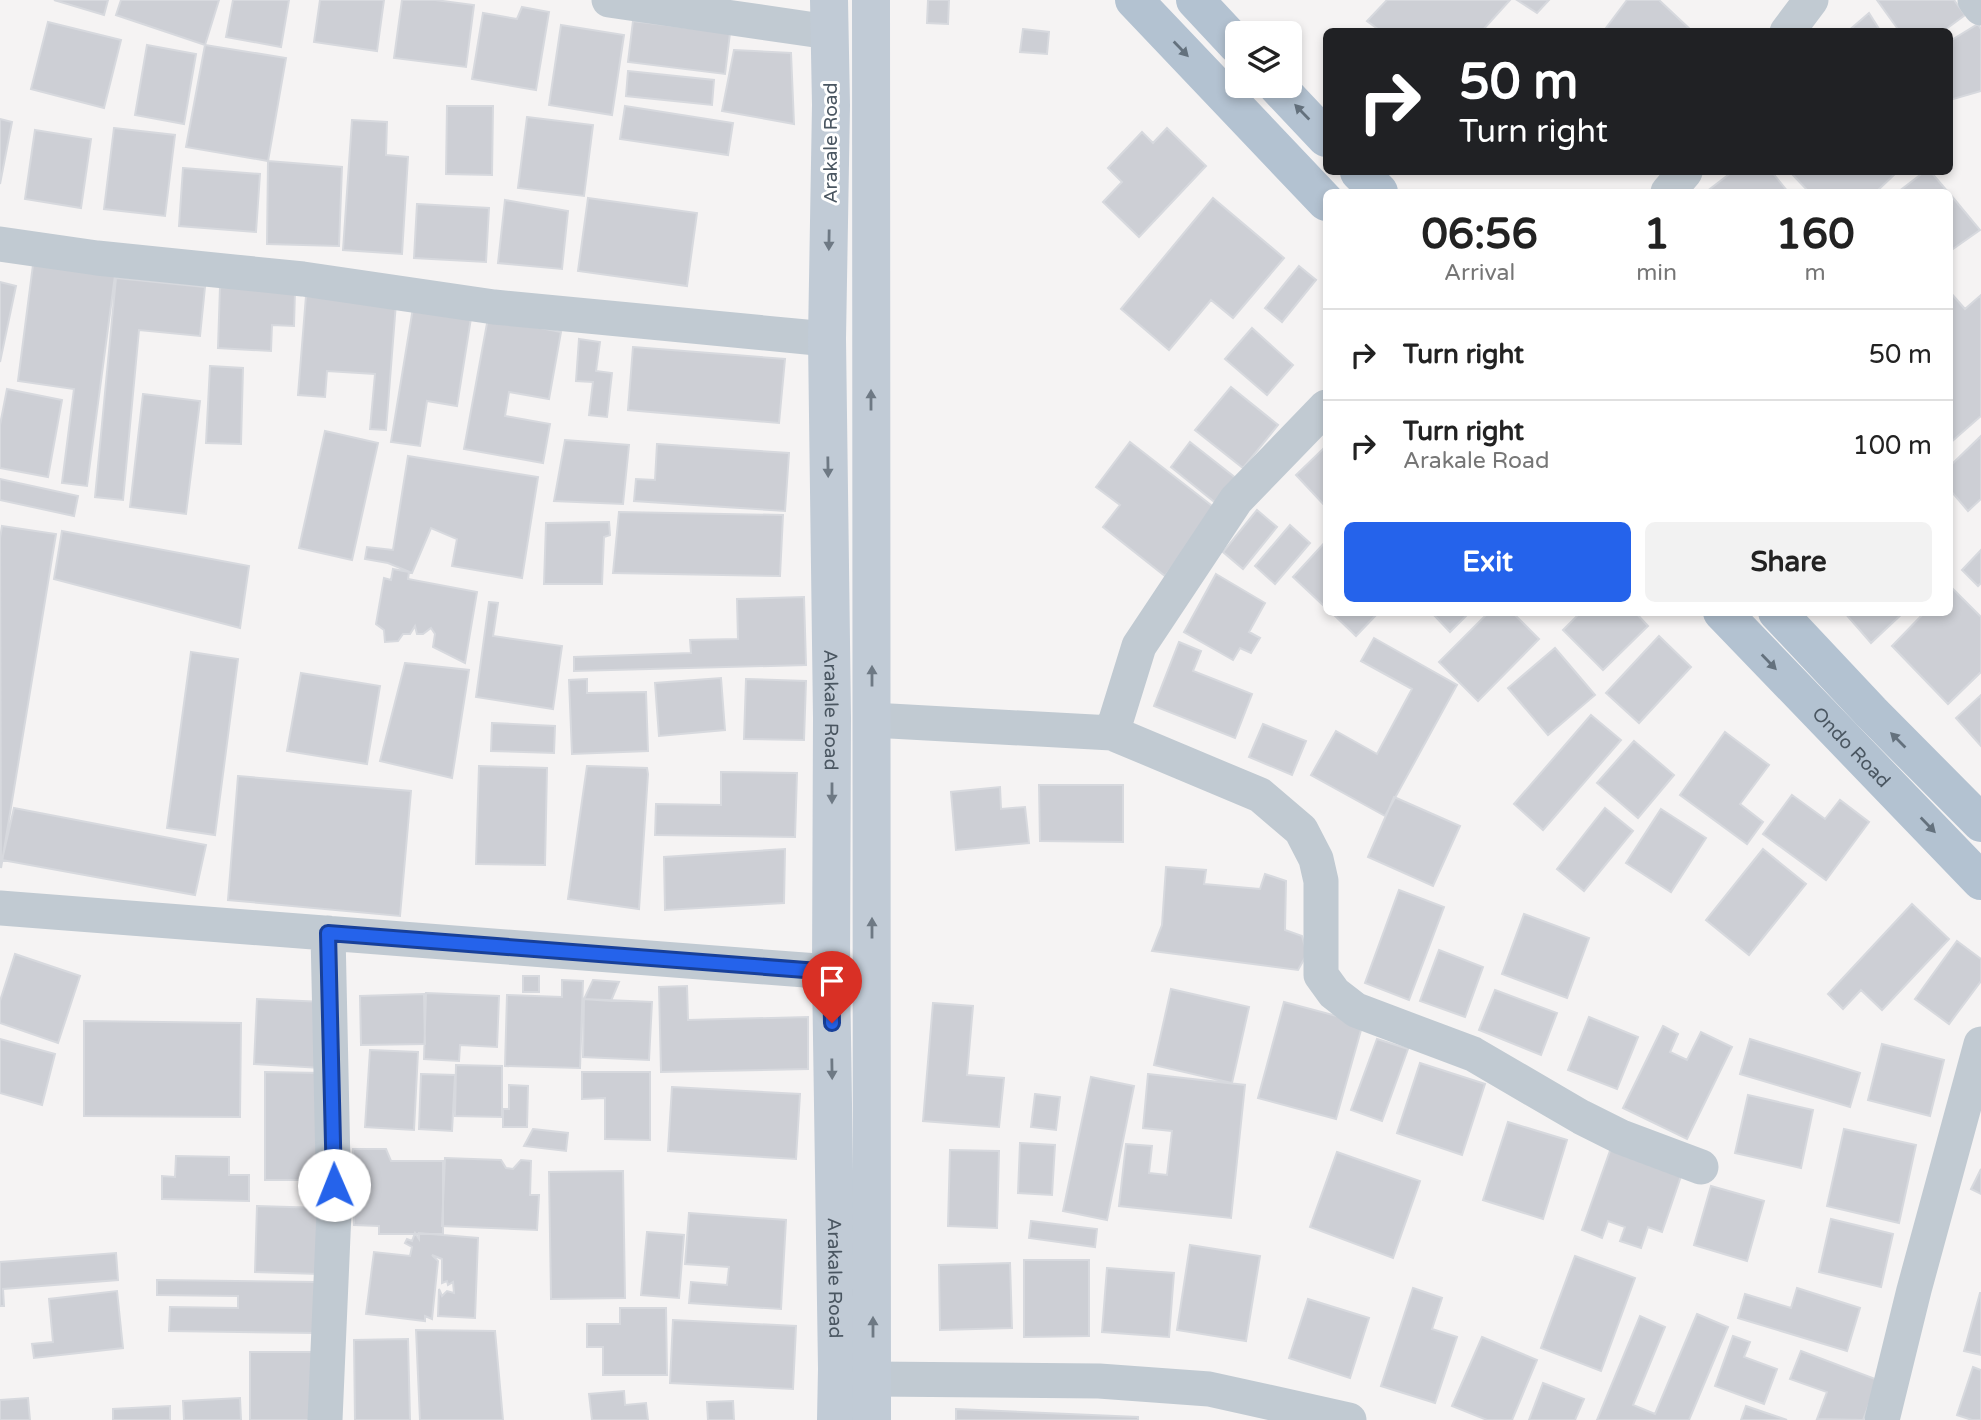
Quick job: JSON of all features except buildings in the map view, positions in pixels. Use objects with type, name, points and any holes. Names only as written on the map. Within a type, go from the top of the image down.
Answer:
[{"type":"main road","name":"Arakale Road","points":[[871,0],[872,1420]]},
{"type":"main road","points":[[1134,0],[1323,199]]},
{"type":"main road","points":[[1195,0],[1225,32]]},
{"type":"main road","name":"Arakale Road","points":[[829,16],[831,105],[827,339],[836,1420]]},
{"type":"main road","points":[[1288,98],[1323,135]]},
{"type":"main road","points":[[1362,175],[1376,189]]},
{"type":"main road","name":"Ondo Road","points":[[1726,616],[1981,881]]},
{"type":"main road","name":"Ondo Road","points":[[1781,616],[1981,823]]},
{"type":"street","points":[[609,0],[829,16]]},
{"type":"street","points":[[1790,28],[1811,0]]},
{"type":"street","points":[[1975,0],[1981,8]]},
{"type":"street","points":[[1671,189],[1682,175]]},
{"type":"street","points":[[0,244],[97,258],[303,279],[494,307],[827,339]]},
{"type":"street","points":[[1112,733],[1139,646],[1236,499],[1323,410]]},
{"type":"street","points":[[872,720],[1112,733],[1259,795],[1301,830],[1315,859],[1321,881],[1321,975],[1334,993],[1356,1010],[1473,1054],[1581,1117],[1621,1137],[1701,1167]]},
{"type":"street","points":[[0,908],[831,972]]},
{"type":"street","points":[[325,1420],[334,1212],[328,933]]},
{"type":"street","points":[[1882,1420],[1914,1290],[1981,1044]]},
{"type":"street","points":[[873,1379],[1099,1381],[1209,1389],[1349,1420]]},
{"type":"route","points":[[334,1185],[328,933],[831,972],[832,1023]]}]
